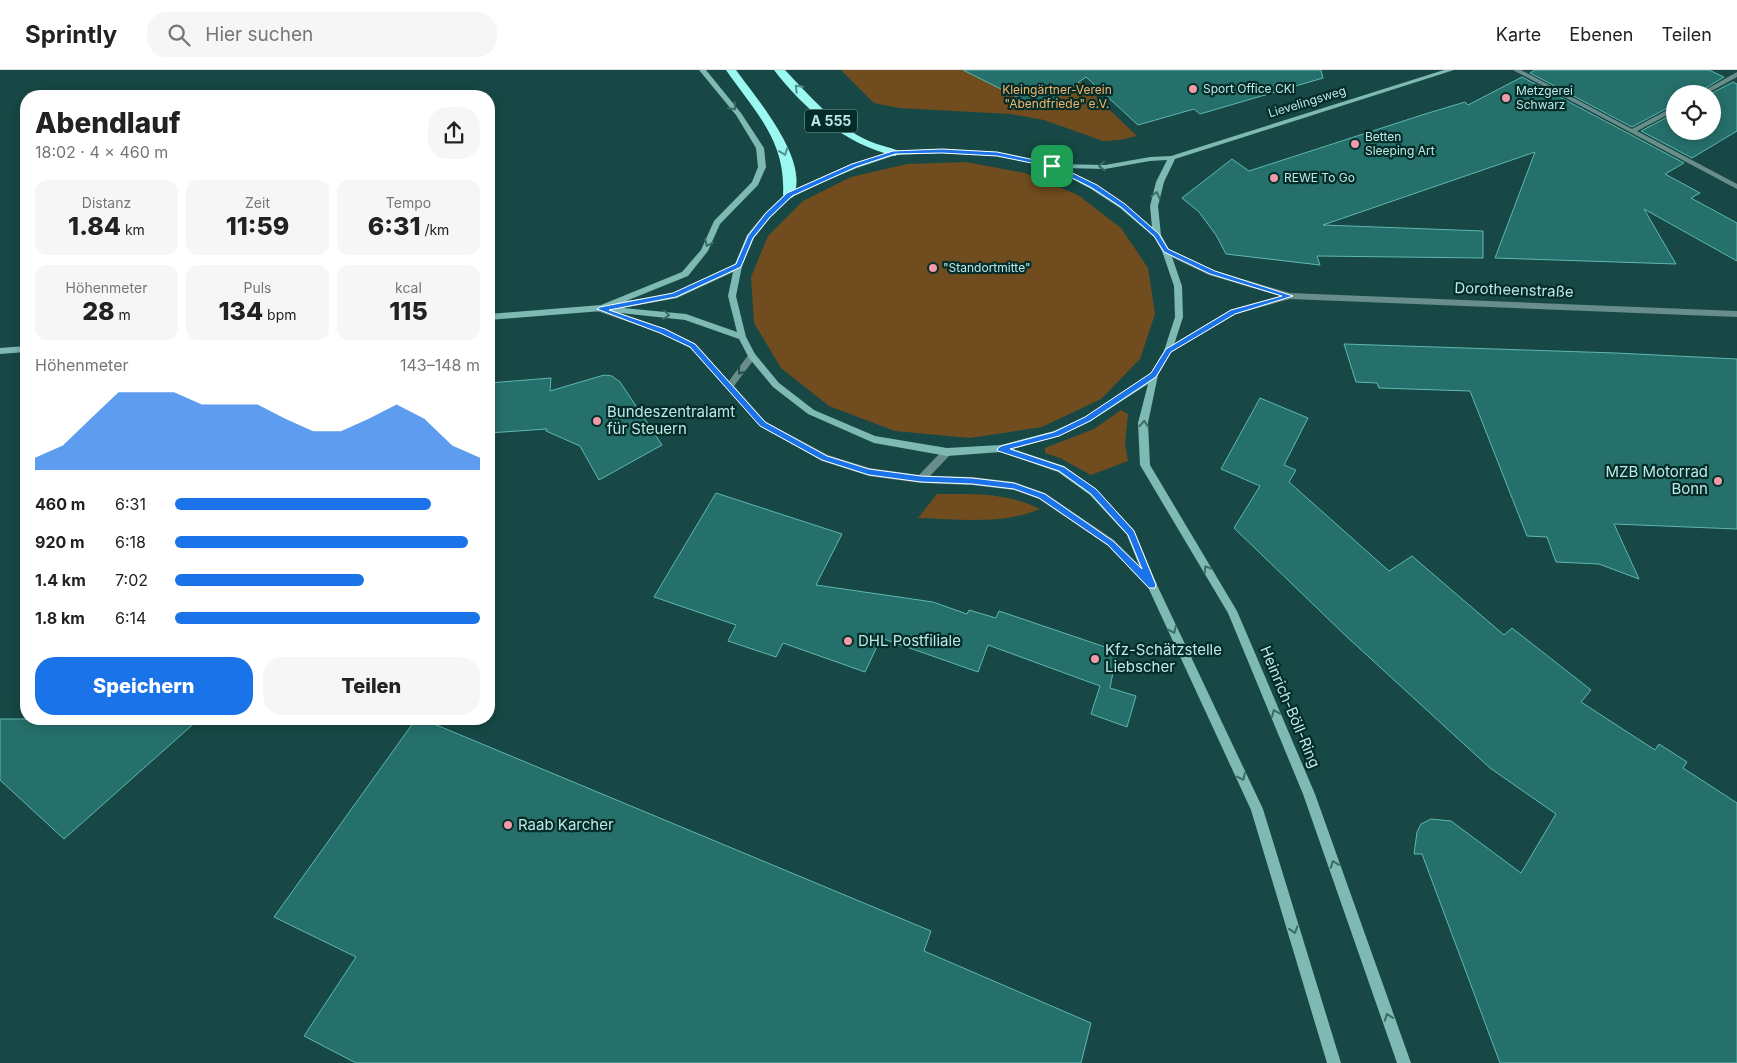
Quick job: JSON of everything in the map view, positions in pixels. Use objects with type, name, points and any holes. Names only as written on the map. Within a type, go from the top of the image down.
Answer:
[{"type":"highway","points":[[731,70],[775,130],[792,180],[790,195]]},
{"type":"highway","name":"A 555","points":[[779,70],[826,117],[844,131],[865,143],[895,153]]},
{"type":"main road","points":[[600,309],[685,274],[704,252],[718,223],[755,183],[762,167],[760,148],[739,114],[702,70]]},
{"type":"main road","name":"Lievelingsweg","points":[[1052,166],[1105,167],[1150,159],[1172,158],[1451,70]]},
{"type":"main road","points":[[942,151],[997,154],[1052,166],[1094,186],[1123,206],[1157,235],[1166,251],[1178,286],[1179,317],[1168,350],[1154,375],[1088,419],[1056,434],[1001,449],[947,452],[874,439],[811,412],[776,385],[752,356],[742,337],[732,296],[738,266],[750,237],[768,215],[790,195],[854,166],[895,153],[942,151]]},
{"type":"main road","points":[[1157,235],[1154,206],[1160,182],[1172,158]]},
{"type":"main road","points":[[495,317],[600,309],[674,296],[738,266]]},
{"type":"main road","points":[[600,309],[686,317],[742,337]]},
{"type":"main road","points":[[0,351],[20,349]]},
{"type":"main road","name":"Heinrich-Böll-Ring","points":[[1154,375],[1143,423],[1145,465],[1232,611],[1309,794],[1404,1063]]},
{"type":"main road","points":[[1001,449],[1061,469],[1094,492],[1131,533],[1152,585],[1257,809],[1334,1063]]},
{"type":"street","points":[[1516,70],[1737,187]]},
{"type":"street","points":[[1717,85],[1737,74]]},
{"type":"street","points":[[1633,131],[1666,113]]},
{"type":"street","name":"Dorotheenstraße","points":[[1166,251],[1212,273],[1290,296],[1737,314]]},
{"type":"street","name":"Dorotheenstraße","points":[[1168,350],[1233,312],[1290,296]]},
{"type":"street","points":[[600,309],[663,331],[693,346],[763,424],[824,458],[869,472],[921,479],[972,481],[1014,486],[1042,496],[1111,543],[1152,585]]},
{"type":"street","points":[[730,386],[752,356]]},
{"type":"street","points":[[921,479],[947,452]]},
{"type":"green space","name":"Kleingärtner-Verein \"Abendfriede\" e.V.","points":[[841,70],[1068,70],[1137,136],[1103,141],[1044,120],[1010,114],[899,108],[874,103]]},
{"type":"green space","points":[[966,162],[1025,173],[1078,195],[1121,228],[1148,268],[1155,314],[1140,359],[1101,399],[1042,427],[970,438],[895,431],[829,406],[781,368],[754,323],[751,277],[768,236],[803,201],[851,177],[907,164]]},
{"type":"green space","points":[[1121,410],[1128,414],[1125,444],[1128,461],[1091,475],[1060,458],[1045,453],[1045,448],[1094,429]]},
{"type":"green space","points":[[937,494],[990,495],[1014,499],[1040,509],[1026,514],[996,519],[918,518]]},
{"type":"building","points":[[963,70],[1321,70],[1323,78],[1200,114],[1194,109],[1138,125],[1086,77],[1041,109]]},
{"type":"building","points":[[1535,70],[1709,70],[1724,77],[1711,85],[1666,85],[1666,109],[1632,127],[1530,73]]},
{"type":"building","points":[[1522,77],[1684,163],[1665,174],[1700,193],[1691,198],[1737,223],[1737,261],[1644,209],[1676,264],[1495,258],[1535,152],[1323,225],[1483,231],[1483,258],[1317,256],[1320,265],[1226,254],[1216,235],[1199,212],[1182,198],[1232,159],[1249,171],[1425,114],[1465,102],[1468,105]]},
{"type":"building","points":[[1733,82],[1737,84],[1737,131],[1692,158],[1641,131],[1666,118],[1666,140],[1721,140],[1721,88]]},
{"type":"building","points":[[1344,344],[1737,359],[1737,529],[1614,524],[1639,579],[1599,564],[1556,562],[1547,537],[1527,536],[1470,391],[1379,388],[1377,383],[1356,382]]},
{"type":"building","name":"Bundeszentralamt für Steuern","points":[[604,375],[612,376],[620,382],[662,445],[599,480],[580,446],[546,431],[547,429],[495,433],[495,383],[551,378],[550,391]]},
{"type":"building","points":[[1260,398],[1308,418],[1284,465],[1296,470],[1289,482],[1389,571],[1412,556],[1504,635],[1512,628],[1591,690],[1581,702],[1655,750],[1659,744],[1687,762],[1683,768],[1737,803],[1737,1063],[1500,1063],[1422,854],[1414,854],[1417,832],[1421,824],[1431,819],[1451,821],[1521,873],[1556,814],[1490,768],[1346,636],[1234,528],[1260,486],[1221,469]]},
{"type":"building","points":[[716,493],[842,534],[816,585],[933,602],[967,614],[969,610],[996,618],[999,611],[1117,651],[1110,688],[1136,696],[1127,727],[1091,714],[1100,686],[988,645],[978,672],[881,638],[865,672],[783,643],[776,657],[728,641],[736,625],[654,597]]},
{"type":"building","points":[[0,719],[20,719],[20,725],[192,725],[64,839],[0,780]]},
{"type":"building","name":"Raab Karcher","points":[[412,725],[436,725],[931,931],[924,951],[1091,1023],[1081,1063],[356,1063],[304,1036],[356,957],[274,917]]},
{"type":"place","name":"Sport Office CKI","points":[[1193,89]]},
{"type":"place","name":"Metzgerei Schwarz","points":[[1506,98]]},
{"type":"place","name":"Betten Sleeping Art","points":[[1355,144]]},
{"type":"place","name":"REWE To Go","points":[[1274,178]]},
{"type":"place","name":"\"Standortmitte\"","points":[[933,268]]},
{"type":"place","name":"Bundeszentralamt für Steuern","points":[[597,421]]},
{"type":"place","name":"MZB Motorrad Bonn","points":[[1718,481]]},
{"type":"place","name":"DHL Postfiliale","points":[[848,641]]},
{"type":"place","name":"Kfz-Schätzstelle Liebscher","points":[[1095,659]]},
{"type":"place","name":"Raab Karcher","points":[[508,825]]},
{"type":"route","points":[[942,151],[997,154],[1052,166],[1094,186],[1123,206],[1157,235],[1166,251],[1212,273],[1290,296],[1233,312],[1168,350],[1154,375],[1088,419],[1056,434],[1001,449],[1061,469],[1094,492],[1131,533],[1152,585],[1111,543],[1042,496],[1014,486],[972,481],[921,479],[869,472],[824,458],[763,424],[693,346],[663,331],[600,309],[674,296],[708,282],[738,266],[750,237],[768,215],[790,195],[854,166],[895,153],[942,151]]}]
